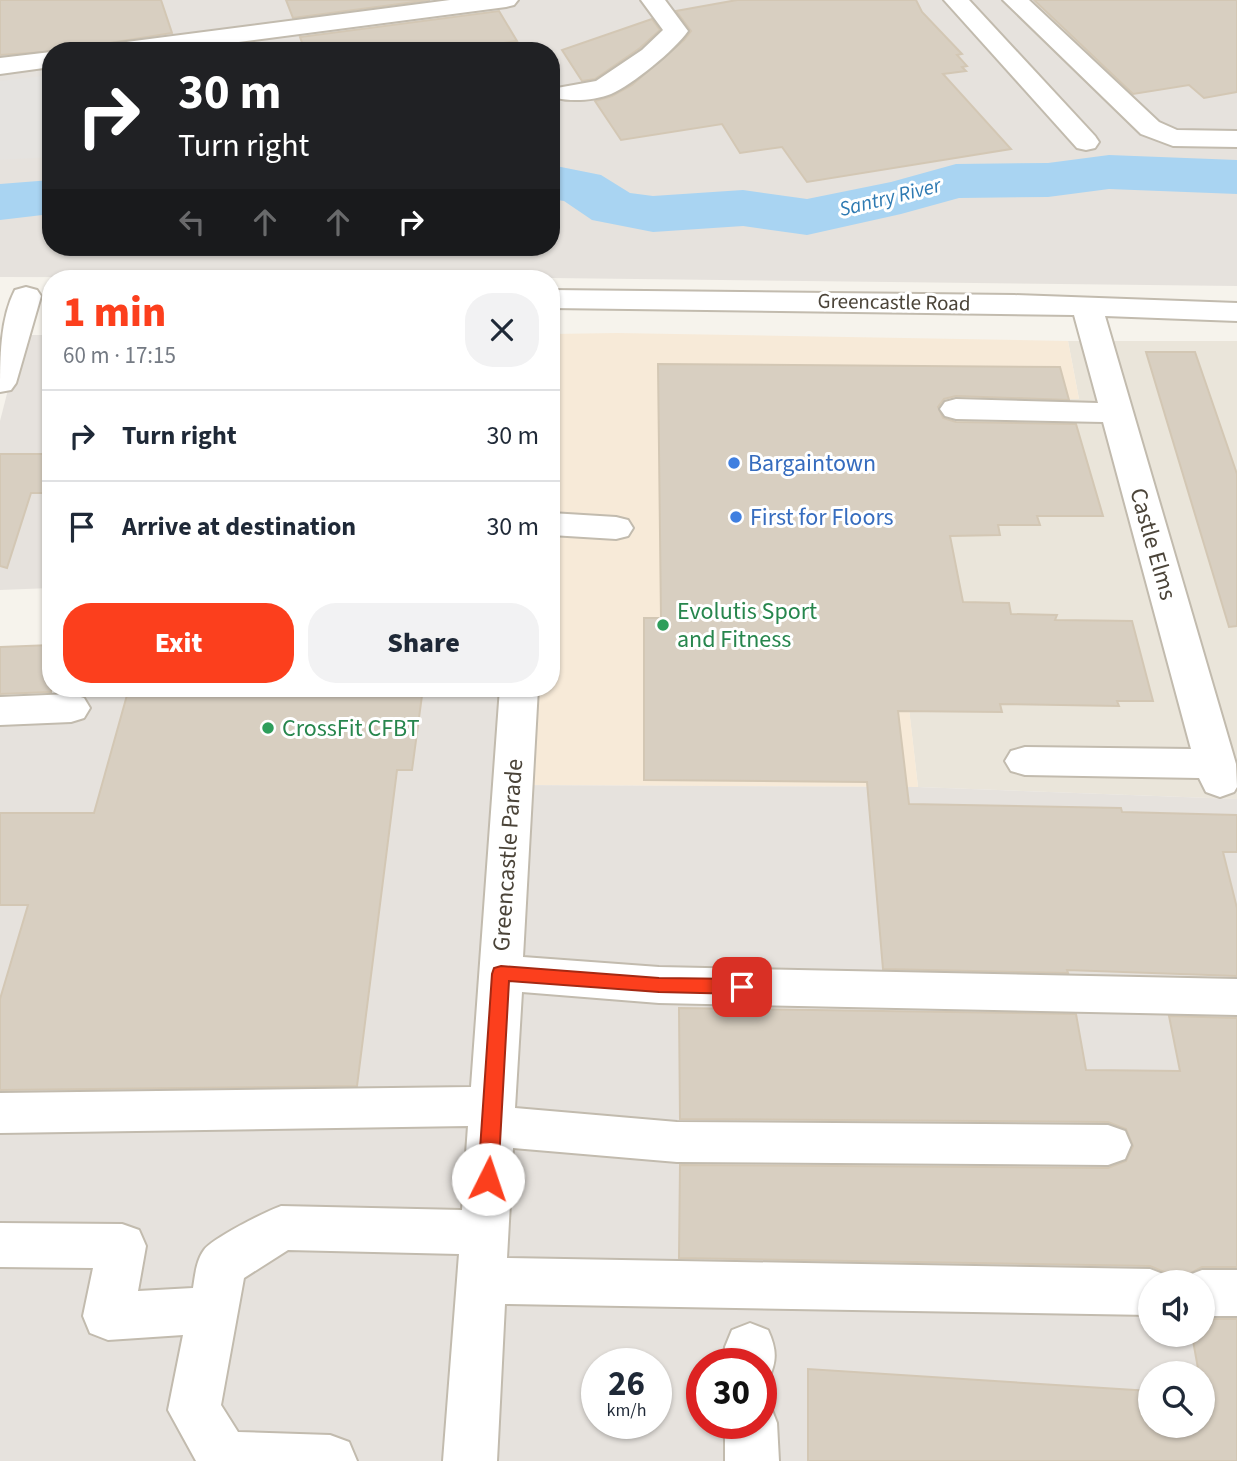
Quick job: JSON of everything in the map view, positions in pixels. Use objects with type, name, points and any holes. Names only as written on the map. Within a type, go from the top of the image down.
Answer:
[{"type":"street","points":[[151,42],[240,22],[275,40],[506,0]]},
{"type":"street","points":[[566,93],[603,88],[652,55],[676,31],[653,0]]},
{"type":"street","points":[[956,0],[1086,142]]},
{"type":"street","points":[[1015,0],[1150,128],[1173,138],[1237,138]]},
{"type":"street","points":[[0,66],[42,60]]},
{"type":"street","points":[[0,383],[25,296]]},
{"type":"street","name":"Greencastle Road","points":[[560,299],[1087,306],[1237,312]]},
{"type":"street","name":"Castle Elms","points":[[1025,761],[1218,773],[1087,306]]},
{"type":"street","points":[[956,410],[1116,413]]},
{"type":"street","points":[[560,525],[616,528]]},
{"type":"street","name":"Greencastle Parade","points":[[470,1461],[518,697]]},
{"type":"street","points":[[0,711],[71,708]]},
{"type":"street","points":[[501,974],[659,985],[1237,997]]},
{"type":"street","points":[[0,1113],[492,1116],[677,1142],[1108,1145]]},
{"type":"street","points":[[330,1461],[224,1458],[208,1452],[194,1410],[222,1265],[281,1228],[485,1233]]},
{"type":"street","points":[[0,1245],[122,1246],[108,1316],[214,1310]]},
{"type":"street","points":[[482,1281],[677,1282],[1138,1292]]},
{"type":"street","points":[[1215,1293],[1237,1293]]},
{"type":"street","points":[[751,1439],[752,1461]]},
{"type":"shaded area","points":[[0,0],[1237,0],[1237,286],[560,278],[560,270],[42,270],[42,277],[0,277]]},
{"type":"shaded area","points":[[42,76],[42,158],[0,160],[0,81]]},
{"type":"shaded area","points":[[560,334],[1068,341],[1079,399],[874,399],[918,787],[511,785],[516,697],[560,697]]},
{"type":"shaded area","points":[[22,335],[42,335],[42,588],[0,590],[0,421]]},
{"type":"shaded area","points":[[1068,341],[1237,341],[1237,799],[918,787],[873,398],[1079,399]]},
{"type":"shaded area","points":[[82,697],[516,697],[511,785],[918,787],[1237,799],[1237,1461],[0,1461],[0,720],[77,718]]},
{"type":"building","points":[[0,0],[161,0],[172,33],[116,42],[42,42],[42,52],[0,55]]},
{"type":"building","points":[[286,0],[430,0],[293,18]]},
{"type":"building","points":[[737,0],[916,0],[922,12],[962,54],[957,55],[967,66],[962,67],[966,71],[943,74],[1011,149],[807,182],[782,147],[740,153],[722,124],[621,140],[595,101],[612,96],[632,85],[684,40],[691,31],[676,11]]},
{"type":"building","points":[[1034,0],[1237,0],[1237,92],[1204,98],[1189,85],[1133,94]]},
{"type":"building","points":[[499,11],[517,41],[302,42],[300,37]]},
{"type":"building","points":[[652,19],[660,30],[640,48],[595,79],[582,81],[562,50]]},
{"type":"building","points":[[1146,352],[1195,352],[1237,474],[1237,626],[1229,627]]},
{"type":"building","points":[[658,364],[1060,367],[1069,400],[956,396],[944,399],[938,407],[943,418],[956,422],[1076,424],[1103,516],[1037,516],[1040,525],[998,525],[1000,535],[950,536],[963,602],[1009,603],[1011,614],[1057,615],[1055,620],[1132,621],[1153,701],[1117,701],[1119,706],[1000,704],[1002,712],[898,711],[909,804],[1121,808],[1122,812],[1237,815],[1237,852],[1223,852],[1237,908],[1237,976],[1067,970],[1068,973],[883,969],[867,782],[644,780],[644,618],[661,618]]},
{"type":"building","points":[[0,454],[42,454],[42,493],[31,493],[7,568],[0,566]]},
{"type":"building","points":[[42,645],[42,692],[0,694],[0,647]]},
{"type":"building","points":[[126,697],[422,697],[412,770],[397,770],[357,1086],[0,1090],[0,999],[28,905],[0,905],[0,813],[94,813]]},
{"type":"building","points":[[679,1008],[1076,1014],[1086,1070],[1180,1071],[1169,1016],[1237,1018],[1237,1267],[1160,1270],[1150,1266],[679,1258],[680,1165],[1108,1168],[1126,1161],[1133,1146],[1126,1129],[1108,1122],[680,1119]]},
{"type":"building","points":[[1215,1319],[1237,1319],[1237,1461],[808,1461],[808,1369],[1138,1390],[1138,1438],[1215,1438],[1215,1361],[1197,1361],[1194,1347],[1215,1347]]},
{"type":"waterway","name":"Santry River","points":[[560,184],[581,187],[613,208],[653,214],[743,208],[807,217],[901,197],[956,181],[1048,180],[1109,172],[1237,177]]},
{"type":"waterway","name":"Santry River","points":[[0,202],[42,198]]},
{"type":"place","name":"Bargaintown","points":[[734,463]]},
{"type":"place","name":"First for Floors","points":[[736,517]]},
{"type":"place","name":"Evolutis Sport and Fitness","points":[[663,625]]},
{"type":"place","name":"CrossFit CFBT","points":[[268,728]]},
{"type":"route","points":[[488,1179],[501,974],[659,985],[742,987]]}]
